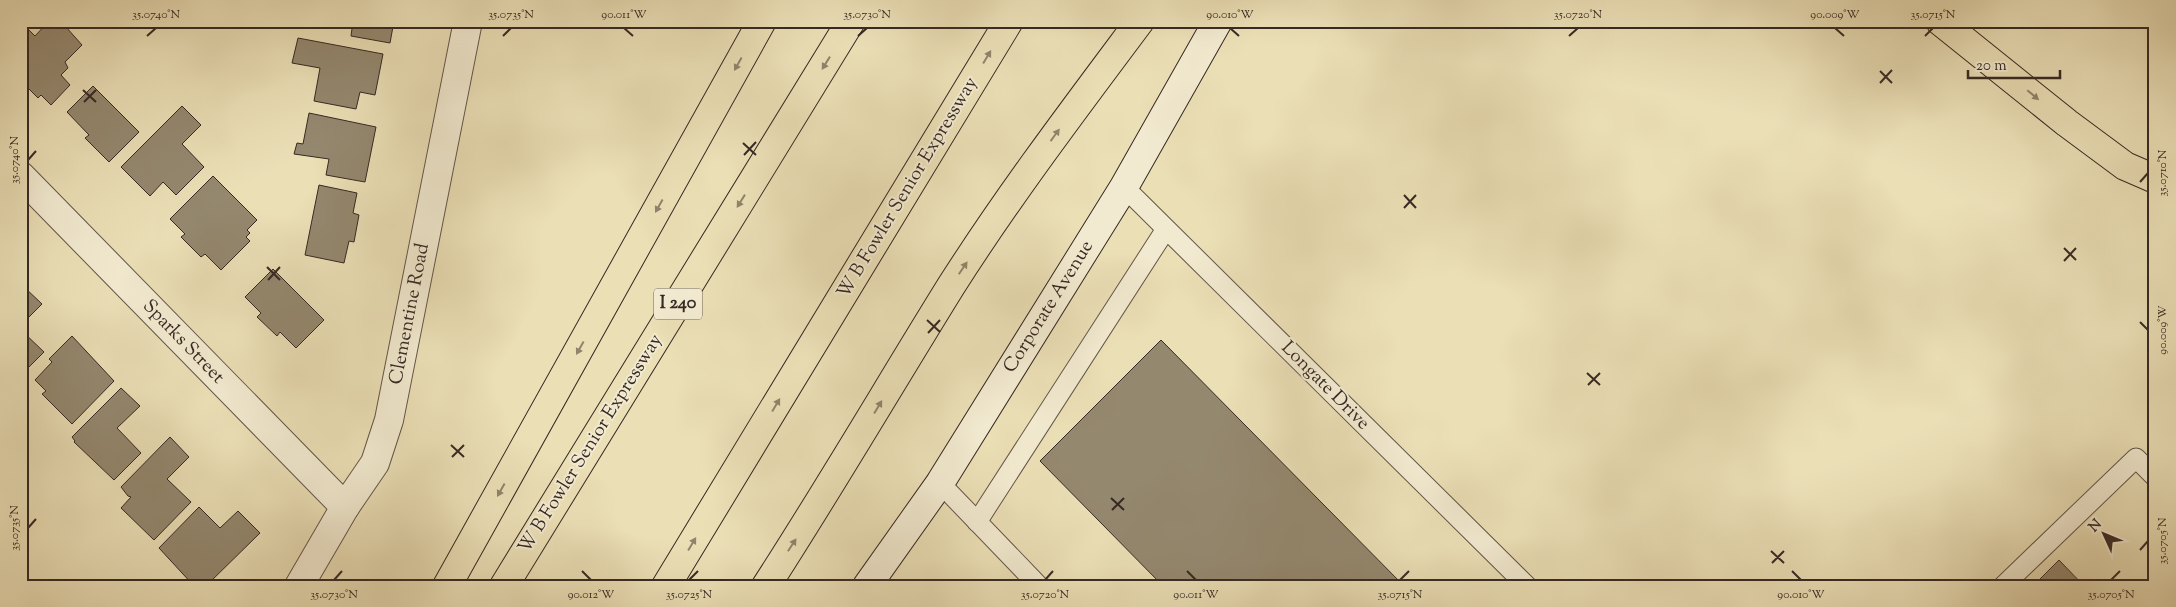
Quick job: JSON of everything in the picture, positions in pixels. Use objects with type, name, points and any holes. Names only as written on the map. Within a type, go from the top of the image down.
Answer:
[{"type":"highway","points":[[447,586],[762,21]]},
{"type":"highway","name":"W B Fowler Senior Expressway","points":[[504,586],[851,21]]},
{"type":"highway","name":"W B Fowler Senior Expressway","points":[[666,586],[1009,21]]},
{"type":"highway","points":[[766,586],[827,491],[967,263],[1030,170],[1140,21]]},
{"type":"highway","points":[[1940,21],[2067,123],[2125,166],[2155,179]]},
{"type":"street","name":"Clementine Road","points":[[299,586],[345,507],[375,463],[389,420],[468,21]]},
{"type":"street","name":"Corporate Avenue","points":[[867,586],[940,483],[1124,187],[1218,21]]},
{"type":"street","name":"Sparks Street","points":[[21,176],[345,507]]},
{"type":"lane","name":"Longate Drive","points":[[1124,187],[1526,586]]},
{"type":"lane","points":[[977,522],[1166,229]]},
{"type":"lane","points":[[2003,586],[2136,458],[2155,477]]},
{"type":"lane","points":[[940,483],[1039,586]]},
{"type":"building","points":[[49,21],[57,21],[65,29],[66,27],[82,45],[65,62],[68,68],[61,75],[70,85],[51,105],[41,95],[38,98],[21,81],[21,22],[35,36]]},
{"type":"building","points":[[353,21],[394,21],[390,43],[351,36]]},
{"type":"building","points":[[298,38],[383,54],[375,95],[360,92],[356,109],[314,101],[320,68],[292,63]]},
{"type":"building","points":[[93,86],[139,132],[109,162],[85,138],[89,135],[67,112]]},
{"type":"building","points":[[182,106],[201,125],[182,144],[204,167],[176,195],[163,182],[150,196],[121,167]]},
{"type":"building","points":[[309,113],[376,127],[365,182],[326,175],[329,159],[294,154],[297,143],[303,144]]},
{"type":"building","points":[[213,176],[257,220],[247,230],[250,233],[246,237],[250,241],[221,270],[205,254],[201,257],[181,237],[185,234],[170,219]]},
{"type":"building","points":[[319,185],[357,193],[353,213],[359,215],[354,242],[349,241],[344,263],[305,255]]},
{"type":"building","points":[[273,269],[324,320],[296,348],[280,332],[277,336],[257,317],[261,313],[245,297]]},
{"type":"building","points":[[23,286],[42,304],[21,325],[21,288]]},
{"type":"building","points":[[21,330],[44,352],[21,375]]},
{"type":"building","points":[[72,336],[114,381],[72,424],[42,394],[46,391],[35,380],[52,362],[49,359]]},
{"type":"building","points":[[1161,340],[1404,586],[1163,586],[1040,461]]},
{"type":"building","points":[[121,388],[140,406],[117,428],[141,453],[114,480],[74,442],[72,437]]},
{"type":"building","points":[[170,437],[189,457],[167,479],[191,502],[154,540],[121,508],[131,497],[121,487]]},
{"type":"building","points":[[199,507],[220,528],[238,511],[260,533],[206,586],[194,586],[159,548]]},
{"type":"building","points":[[2059,560],[2084,586],[2033,586]]}]
